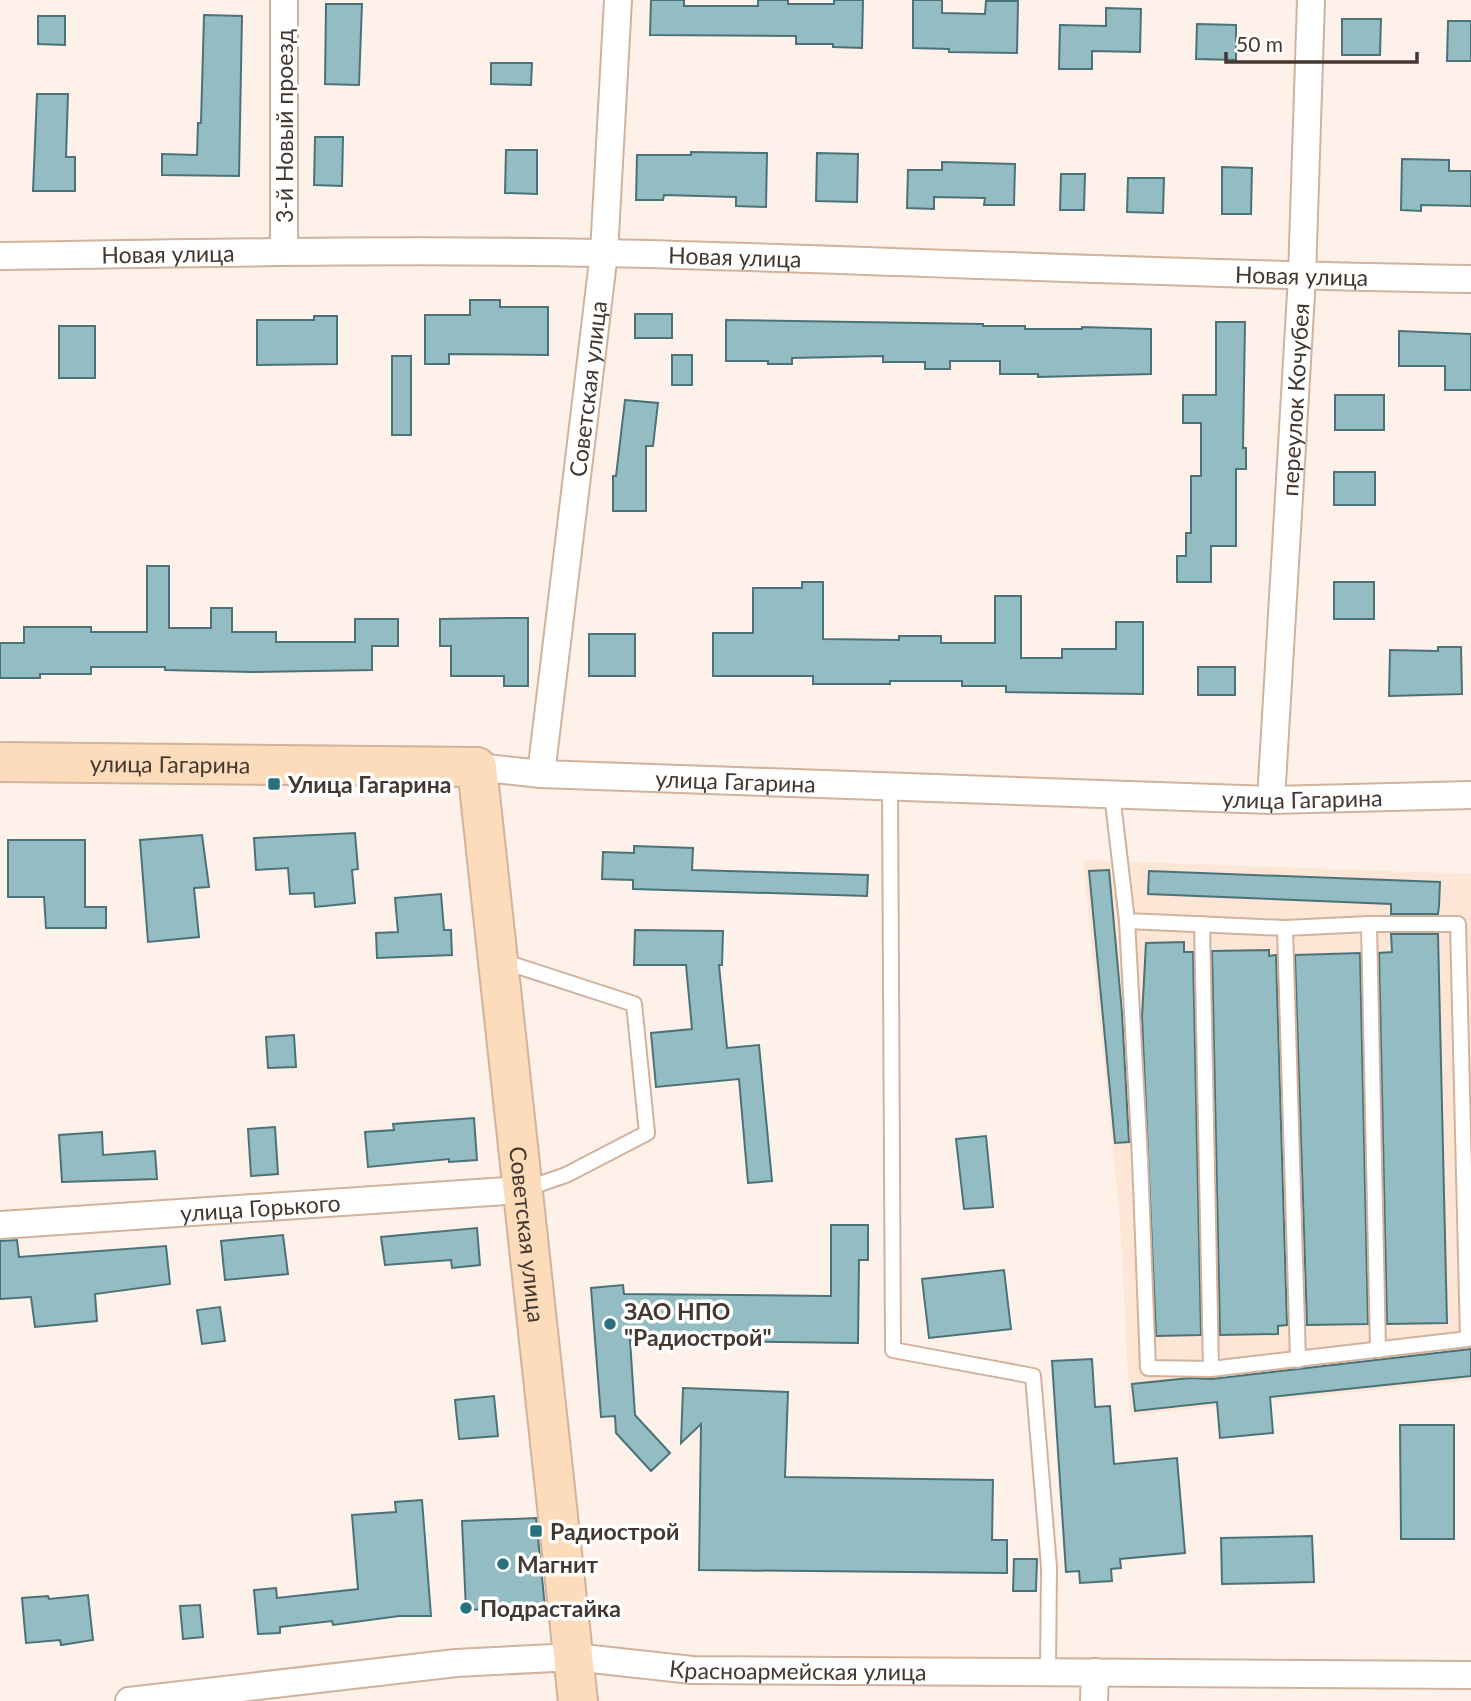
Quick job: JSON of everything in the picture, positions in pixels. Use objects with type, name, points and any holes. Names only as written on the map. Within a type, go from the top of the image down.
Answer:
[{"type":"street","name":"3-й Новый проезд","points":[[284,0],[284,252]]},
{"type":"street","name":"Советская улица","points":[[541,774],[604,253],[618,0]]},
{"type":"street","name":"переулок Кочубея","points":[[1271,800],[1303,277],[1311,0]]},
{"type":"street","name":"Новая улица","points":[[0,256],[284,252],[604,253],[1303,277],[1471,279]]},
{"type":"street","name":"улица Гагарина","points":[[0,762],[477,767],[541,774],[1271,800],[1471,795]]},
{"type":"street","name":"Советская улица","points":[[477,767],[578,1701]]},
{"type":"street","name":"улица Горького","points":[[0,1225],[521,1190]]},
{"type":"street","name":"Красноармейская улица","points":[[129,1701],[456,1663],[574,1657],[692,1670],[1471,1675]]},
{"type":"street","points":[[1094,1701],[1095,1672]]},
{"type":"lane","points":[[890,786],[893,1350],[1033,1376],[1049,1567],[1048,1672]]},
{"type":"lane","points":[[1112,794],[1127,921],[1148,1368],[1211,1369],[1468,1339],[1458,924],[1284,928],[1127,921]]},
{"type":"lane","points":[[1369,924],[1378,1350]]},
{"type":"lane","points":[[1202,925],[1211,1369]]},
{"type":"lane","points":[[1284,928],[1298,1360]]},
{"type":"lane","points":[[497,960],[634,1004],[647,1133],[566,1175],[521,1190]]},
{"type":"shaded area","points":[[1083,860],[1471,874],[1471,1380],[1130,1415],[1120,1219]]},
{"type":"building","points":[[651,0],[684,0],[684,6],[758,6],[758,0],[788,0],[788,4],[834,4],[834,0],[863,0],[862,48],[833,47],[833,44],[796,44],[796,36],[650,35]]},
{"type":"building","points":[[913,0],[942,0],[942,13],[985,14],[986,1],[1018,1],[1017,53],[949,52],[949,49],[913,48]]},
{"type":"building","points":[[326,4],[362,4],[359,85],[325,84]]},
{"type":"building","points":[[1106,8],[1141,9],[1140,52],[1092,51],[1092,69],[1059,69],[1060,25],[1106,26]]},
{"type":"building","points":[[204,15],[242,16],[239,176],[162,175],[162,154],[197,155],[198,123],[201,123]]},
{"type":"building","points":[[38,16],[65,16],[65,45],[38,44]]},
{"type":"building","points":[[1342,19],[1381,19],[1380,55],[1342,55]]},
{"type":"building","points":[[1448,21],[1471,21],[1471,61],[1447,61]]},
{"type":"building","points":[[1197,24],[1236,25],[1236,60],[1196,59]]},
{"type":"building","points":[[491,63],[532,63],[531,85],[491,84]]},
{"type":"building","points":[[37,94],[68,94],[66,157],[75,157],[75,191],[33,191]]},
{"type":"building","points":[[315,137],[343,137],[342,186],[314,185]]},
{"type":"building","points":[[506,150],[537,150],[537,194],[505,193]]},
{"type":"building","points":[[691,152],[767,153],[766,207],[736,206],[736,197],[664,195],[663,200],[636,200],[637,155],[691,155]]},
{"type":"building","points":[[817,153],[858,154],[857,202],[816,201]]},
{"type":"building","points":[[1402,159],[1449,160],[1449,171],[1471,171],[1471,206],[1421,205],[1421,211],[1401,210]]},
{"type":"building","points":[[942,162],[1015,164],[1014,205],[984,205],[985,198],[934,197],[934,209],[907,208],[908,170],[942,170]]},
{"type":"building","points":[[1222,167],[1252,168],[1251,214],[1222,214]]},
{"type":"building","points":[[1061,174],[1085,174],[1084,210],[1060,210]]},
{"type":"building","points":[[1128,178],[1164,178],[1163,213],[1127,212]]},
{"type":"building","points":[[470,300],[500,300],[500,307],[548,307],[548,355],[449,354],[449,364],[425,364],[425,315],[470,315]]},
{"type":"building","points":[[635,314],[672,314],[672,338],[635,338]]},
{"type":"building","points":[[314,316],[337,316],[337,364],[257,365],[257,320],[314,320]]},
{"type":"building","points":[[726,320],[983,324],[1025,326],[1025,329],[1151,329],[1151,374],[1038,377],[1038,374],[1000,374],[1000,361],[950,361],[950,369],[925,369],[925,362],[883,362],[883,356],[792,358],[792,364],[726,361]]},
{"type":"building","points":[[1216,322],[1245,322],[1243,448],[1246,448],[1246,469],[1236,469],[1236,546],[1211,546],[1211,582],[1177,582],[1177,556],[1186,556],[1186,533],[1191,533],[1191,476],[1201,476],[1201,423],[1183,423],[1183,395],[1216,395]]},
{"type":"building","points":[[59,326],[95,326],[95,378],[59,378]]},
{"type":"building","points":[[1399,331],[1471,334],[1471,390],[1445,390],[1445,366],[1399,366]]},
{"type":"building","points":[[672,355],[692,355],[692,385],[672,385]]},
{"type":"building","points":[[392,356],[411,356],[411,435],[392,435]]},
{"type":"building","points":[[1335,395],[1384,395],[1384,430],[1335,430]]},
{"type":"building","points":[[625,400],[658,403],[653,446],[646,446],[646,511],[613,511],[613,476],[616,476]]},
{"type":"building","points":[[1334,472],[1375,472],[1375,505],[1334,505]]},
{"type":"building","points":[[147,566],[169,566],[169,628],[211,628],[211,608],[232,608],[232,632],[276,632],[276,642],[355,642],[355,619],[398,619],[398,646],[372,646],[372,670],[252,672],[165,670],[165,667],[91,667],[91,674],[40,674],[40,678],[0,678],[0,643],[24,643],[24,627],[91,627],[91,632],[147,632]]},
{"type":"building","points":[[802,582],[823,582],[823,639],[899,640],[899,636],[941,636],[941,643],[995,643],[995,596],[1021,596],[1021,658],[1062,658],[1062,649],[1116,649],[1116,622],[1143,622],[1143,694],[1006,692],[1006,686],[962,686],[962,681],[813,684],[813,676],[713,676],[713,633],[753,633],[753,588],[802,588]]},
{"type":"building","points":[[1334,582],[1374,582],[1374,619],[1334,619]]},
{"type":"building","points":[[528,618],[528,686],[504,686],[504,676],[451,676],[451,646],[440,646],[440,619]]},
{"type":"building","points":[[589,634],[635,634],[635,676],[589,676]]},
{"type":"building","points":[[1438,647],[1461,647],[1462,694],[1389,696],[1390,650],[1438,651]]},
{"type":"building","points":[[1198,667],[1235,667],[1235,695],[1198,695]]},
{"type":"building","points":[[355,833],[358,869],[352,870],[355,903],[315,907],[314,893],[290,894],[288,868],[256,870],[254,838]]},
{"type":"building","points":[[202,835],[209,887],[194,888],[199,937],[148,942],[140,840]]},
{"type":"building","points":[[8,840],[85,840],[85,907],[106,907],[106,928],[46,928],[44,897],[8,897]]},
{"type":"building","points":[[634,846],[693,848],[692,870],[868,875],[867,896],[633,889],[633,880],[602,879],[603,852],[634,853]]},
{"type":"building","points":[[1109,870],[1122,1013],[1129,1142],[1115,1143],[1089,871]]},
{"type":"building","points":[[1149,871],[1440,882],[1438,914],[1391,914],[1391,904],[1148,894]]},
{"type":"building","points":[[441,894],[444,930],[451,930],[452,955],[377,958],[376,933],[398,932],[395,898]]},
{"type":"building","points":[[635,930],[723,931],[722,965],[719,965],[727,1048],[759,1045],[772,1181],[748,1183],[739,1079],[656,1087],[651,1033],[692,1029],[686,965],[634,965]]},
{"type":"building","points":[[1391,934],[1438,934],[1447,1323],[1387,1324],[1379,953],[1392,952]]},
{"type":"building","points":[[1184,942],[1184,952],[1193,952],[1201,1335],[1156,1336],[1142,1017],[1146,943]]},
{"type":"building","points":[[1269,950],[1269,956],[1276,955],[1287,1325],[1278,1326],[1278,1334],[1220,1335],[1212,951]]},
{"type":"building","points":[[1360,953],[1368,1324],[1307,1325],[1295,955]]},
{"type":"building","points":[[294,1035],[296,1067],[268,1068],[266,1037]]},
{"type":"building","points":[[474,1118],[477,1160],[449,1162],[449,1159],[368,1167],[365,1132],[394,1130],[393,1124]]},
{"type":"building","points":[[275,1127],[278,1174],[251,1176],[248,1129]]},
{"type":"building","points":[[102,1132],[103,1155],[155,1151],[157,1179],[62,1182],[59,1135]]},
{"type":"building","points":[[986,1136],[993,1207],[964,1209],[956,1139]]},
{"type":"building","points":[[831,1225],[868,1225],[868,1260],[859,1260],[858,1343],[630,1340],[635,1415],[670,1453],[651,1471],[616,1433],[615,1416],[601,1417],[591,1288],[623,1285],[624,1294],[831,1296]]},
{"type":"building","points":[[477,1228],[480,1265],[452,1268],[451,1260],[385,1265],[381,1237]]},
{"type":"building","points":[[283,1235],[288,1274],[225,1280],[221,1241]]},
{"type":"building","points":[[17,1240],[19,1257],[166,1246],[170,1284],[95,1294],[97,1321],[35,1327],[31,1297],[0,1299],[0,1241]]},
{"type":"building","points":[[1004,1270],[1011,1329],[929,1338],[922,1279]]},
{"type":"building","points":[[220,1307],[225,1341],[202,1344],[197,1310]]},
{"type":"building","points":[[1471,1349],[1471,1376],[1270,1397],[1273,1433],[1220,1438],[1217,1402],[1135,1411],[1132,1384],[1190,1378],[1212,1379]]},
{"type":"building","points":[[1092,1359],[1095,1407],[1110,1406],[1114,1464],[1177,1458],[1185,1553],[1120,1559],[1121,1568],[1111,1569],[1112,1581],[1080,1583],[1079,1571],[1066,1572],[1052,1361]]},
{"type":"building","points":[[683,1388],[788,1392],[785,1477],[993,1480],[992,1540],[1007,1540],[1007,1573],[699,1570],[701,1424],[681,1443]]},
{"type":"building","points":[[494,1396],[498,1436],[459,1439],[455,1400]]},
{"type":"building","points":[[1400,1425],[1454,1425],[1454,1539],[1401,1539]]},
{"type":"building","points":[[422,1500],[431,1616],[399,1616],[333,1625],[332,1621],[280,1627],[280,1633],[258,1634],[254,1590],[276,1588],[277,1598],[358,1589],[352,1515],[396,1512],[395,1502]]},
{"type":"building","name":"Магнит","points":[[536,1518],[545,1607],[466,1610],[462,1521]]},
{"type":"building","points":[[1312,1536],[1314,1582],[1222,1584],[1221,1538]]},
{"type":"building","points":[[1014,1559],[1037,1559],[1036,1591],[1013,1591]]},
{"type":"building","points":[[88,1595],[93,1640],[61,1645],[60,1640],[26,1643],[22,1598],[48,1596],[49,1599]]},
{"type":"building","points":[[200,1605],[203,1637],[183,1639],[180,1606]]},
{"type":"place","name":"Улица Гагарина","points":[[274,784]]},
{"type":"place","name":"ЗАО НПО \"Радиострой\"","points":[[610,1324]]},
{"type":"place","name":"Радиострой","points":[[536,1531]]},
{"type":"place","name":"Магнит","points":[[503,1564]]},
{"type":"place","name":"Подрастайка","points":[[466,1608]]}]
